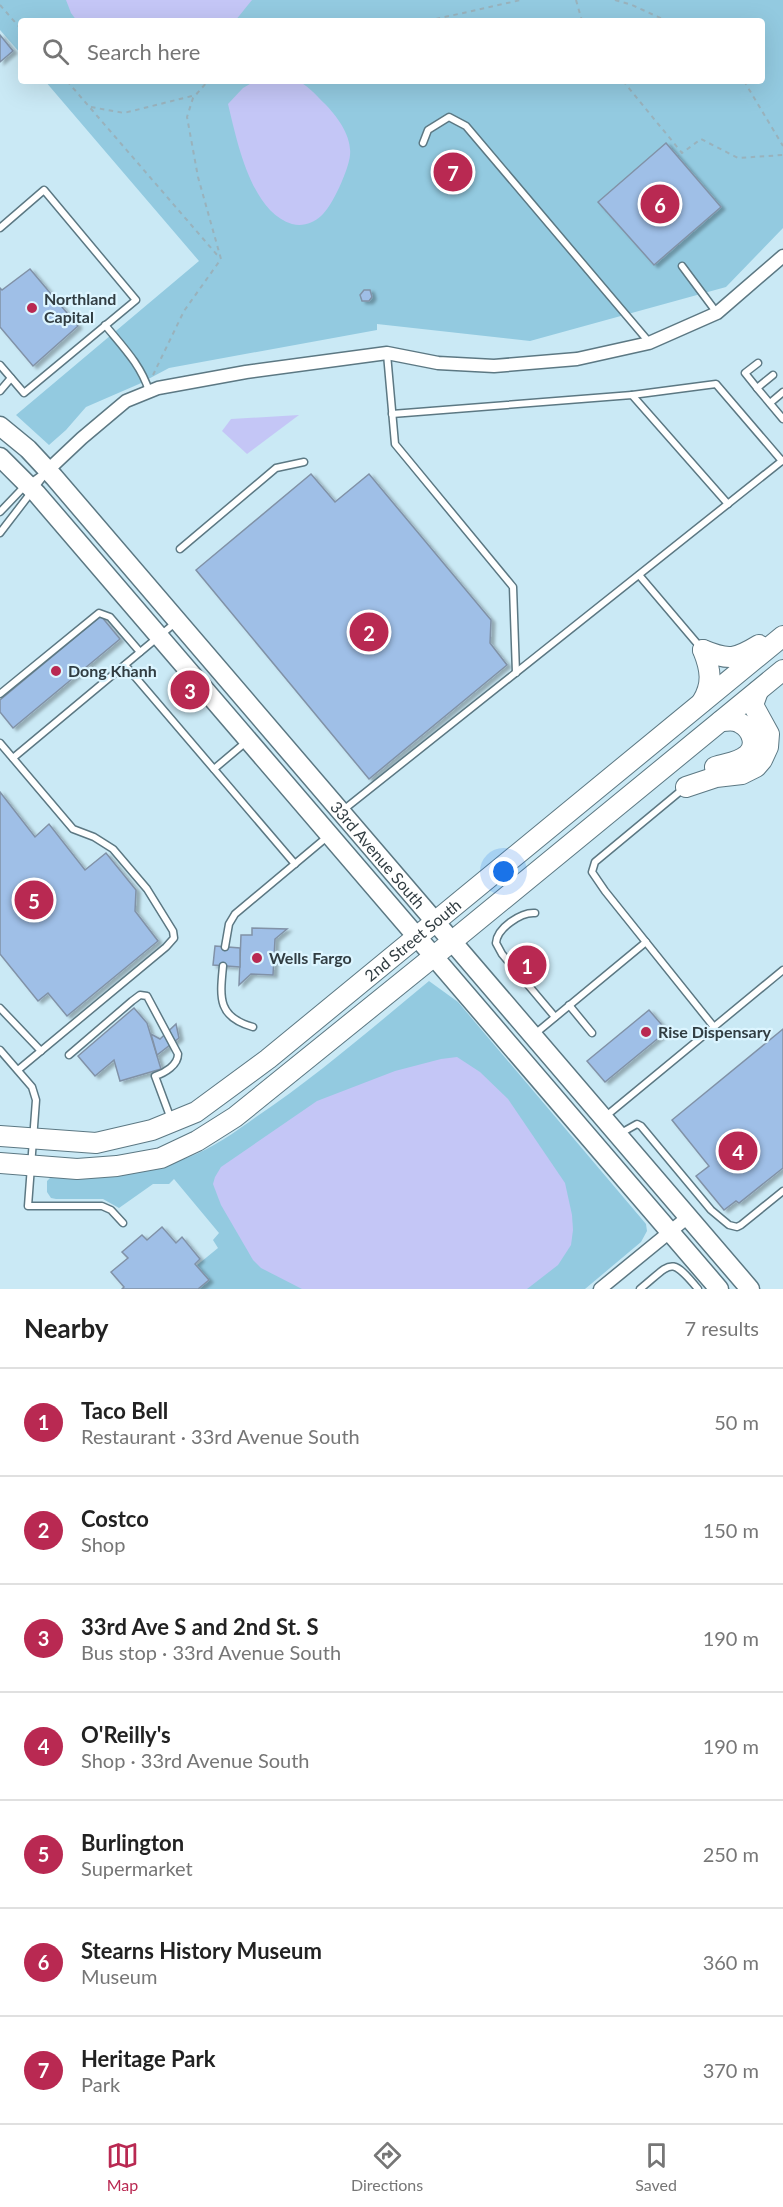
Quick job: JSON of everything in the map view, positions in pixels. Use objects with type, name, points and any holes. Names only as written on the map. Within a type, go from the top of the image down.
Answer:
[{"type":"main road","name":"33rd Avenue South","points":[[0,426],[28,449],[48,470],[750,1289]]},
{"type":"main road","name":"33rd Avenue South","points":[[0,457],[31,488],[159,636],[719,1289]]},
{"type":"main road","points":[[703,651],[721,658],[733,658],[783,635]]},
{"type":"main road","name":"2nd Street South","points":[[0,1136],[96,1143],[152,1130],[196,1112],[245,1077],[437,922],[783,635]]},
{"type":"main road","points":[[700,704],[710,686],[711,676],[703,651]]},
{"type":"main road","name":"2nd Street South","points":[[0,1162],[77,1169],[117,1166],[161,1158],[197,1141],[235,1117],[783,670]]},
{"type":"main road","points":[[686,787],[716,777],[742,774],[756,767],[762,760],[768,747],[769,734],[753,705],[758,691]]},
{"type":"main road","points":[[686,787],[715,766],[740,760],[752,749],[753,739],[748,729],[733,720],[721,721]]},
{"type":"street","points":[[48,470],[126,401],[149,392],[246,372],[387,353],[438,363],[494,366],[577,359],[649,343],[717,313],[783,256]]},
{"type":"street","points":[[600,1289],[688,1217]]},
{"type":"lane","points":[[423,143],[428,130],[449,117],[466,126],[649,343]]},
{"type":"lane","points":[[0,228],[44,190],[136,300],[24,393],[0,365]]},
{"type":"lane","points":[[682,266],[717,313]]},
{"type":"lane","points":[[105,325],[137,364],[144,375],[149,392]]},
{"type":"lane","points":[[387,353],[395,444],[513,586],[516,673]]},
{"type":"lane","points":[[758,363],[745,374],[783,419]]},
{"type":"lane","points":[[757,388],[773,375]]},
{"type":"lane","points":[[0,391],[11,378]]},
{"type":"lane","points":[[341,812],[782,460],[716,384],[632,395],[392,414]]},
{"type":"lane","points":[[770,403],[783,392]]},
{"type":"lane","points":[[632,395],[728,504]]},
{"type":"lane","points":[[180,549],[276,468],[304,462]]},
{"type":"lane","points":[[0,533],[31,488],[48,470]]},
{"type":"lane","points":[[0,512],[31,488]]},
{"type":"lane","points":[[639,575],[703,651]]},
{"type":"lane","points":[[0,694],[99,613],[110,617],[140,652]]},
{"type":"lane","points":[[13,758],[177,620]]},
{"type":"lane","points":[[125,665],[295,864]]},
{"type":"lane","points":[[214,769],[248,740]]},
{"type":"lane","points":[[0,742],[74,829],[94,837],[113,849],[124,861],[147,889],[173,931],[174,938],[18,1070]]},
{"type":"lane","points":[[686,787],[592,866],[592,872],[714,1027]]},
{"type":"lane","points":[[225,947],[232,919],[240,909],[330,835]]},
{"type":"lane","points":[[535,913],[528,912],[517,918],[498,933],[496,943],[501,954],[555,1017]]},
{"type":"lane","points":[[533,1035],[646,942]]},
{"type":"lane","points":[[223,966],[221,1003],[238,1022],[253,1027]]},
{"type":"lane","points":[[603,1118],[783,970]]},
{"type":"lane","points":[[69,1055],[132,1001],[144,994],[152,1002],[178,1054],[178,1059],[174,1064],[155,1076],[172,1122]]},
{"type":"lane","points":[[569,1005],[592,1033]]},
{"type":"lane","points":[[0,1008],[41,1051]]},
{"type":"lane","points":[[0,1050],[34,1093],[36,1117],[28,1206],[106,1207],[123,1223]]},
{"type":"lane","points":[[618,1136],[631,1126],[637,1124],[641,1126],[711,1210],[729,1225],[737,1227],[741,1225],[783,1191]]},
{"type":"lane","points":[[640,1289],[672,1265],[682,1269],[698,1289]]},
{"type":"path","points":[[440,18],[521,0]]},
{"type":"path","points":[[576,0],[581,18]]},
{"type":"path","points":[[615,0],[660,18]]},
{"type":"path","points":[[0,5],[18,26]]},
{"type":"path","points":[[70,84],[221,259]]},
{"type":"path","points":[[205,84],[196,95],[187,117],[204,200],[221,259]]},
{"type":"path","points":[[625,84],[682,153],[701,140],[738,158],[783,155]]},
{"type":"path","points":[[746,84],[783,146]]},
{"type":"path","points":[[89,107],[124,113],[136,112],[196,95]]},
{"type":"path","points":[[153,375],[184,311],[221,259]]},
{"type":"shaded area","points":[[0,0],[783,0],[783,228],[726,287],[530,341],[377,324],[377,330],[169,368],[86,407],[49,445],[16,415],[199,261],[48,84],[765,84],[765,18],[18,18],[18,51],[0,30]]},
{"type":"shaded area","points":[[66,0],[252,0],[237,18],[75,18]]},
{"type":"shaded area","points":[[250,84],[304,84],[329,108],[346,134],[350,155],[343,178],[325,211],[311,222],[296,225],[278,217],[256,191],[241,155],[228,104]]},
{"type":"shaded area","points":[[299,415],[247,454],[222,431],[231,419]]},
{"type":"shaded area","points":[[429,981],[458,1002],[646,1224],[647,1231],[641,1242],[585,1289],[198,1289],[208,1280],[196,1266],[218,1248],[213,1240],[219,1233],[174,1179],[169,1184],[153,1184],[119,1208],[103,1199],[56,1199],[51,1198],[47,1192],[47,1181],[50,1178],[86,1178],[155,1168],[189,1157],[215,1144],[301,1085]]},
{"type":"shaded area","points":[[457,1057],[480,1072],[508,1099],[565,1183],[573,1230],[571,1245],[558,1265],[527,1289],[302,1289],[261,1268],[253,1260],[221,1205],[213,1184],[221,1167],[317,1101],[395,1071]]},
{"type":"building","points":[[0,35],[13,51],[0,62]]},
{"type":"building","points":[[666,143],[721,207],[654,265],[598,202]]},
{"type":"building","name":"Northland Capital","points":[[30,269],[78,326],[33,366],[0,327],[0,288],[2,290]]},
{"type":"building","points":[[364,290],[370,290],[372,297],[369,301],[362,301],[360,295]]},
{"type":"building","points":[[311,474],[335,502],[369,474],[491,620],[490,643],[507,665],[369,779],[196,570]]},
{"type":"building","points":[[101,616],[120,639],[13,728],[0,712],[0,700]]},
{"type":"building","points":[[0,792],[35,837],[49,824],[85,870],[106,853],[136,890],[135,911],[158,941],[67,1016],[48,993],[38,1001],[0,954]]},
{"type":"building","name":"Wells Fargo","points":[[252,928],[287,929],[275,939],[273,975],[251,974],[239,985],[241,935],[252,935]]},
{"type":"building","points":[[215,946],[240,948],[240,967],[213,965]]},
{"type":"building","points":[[525,949],[542,970],[530,980],[513,960]]},
{"type":"building","points":[[134,1008],[147,1023],[161,1069],[120,1081],[114,1060],[95,1076],[78,1056]]},
{"type":"building","points":[[649,1010],[667,1031],[605,1082],[587,1061]]},
{"type":"building","points":[[176,1024],[179,1038],[157,1055],[151,1034],[160,1039]]},
{"type":"building","points":[[783,1029],[783,1168],[739,1203],[736,1201],[724,1210],[696,1176],[709,1166],[672,1120]]},
{"type":"building","points":[[162,1227],[176,1243],[182,1237],[200,1259],[195,1264],[209,1280],[198,1289],[122,1289],[124,1287],[111,1272],[128,1258],[122,1252],[142,1235],[147,1240]]},
{"type":"place","name":"Heritage Park","points":[[453,172]]},
{"type":"place","name":"Stearns History Museum","points":[[660,204]]},
{"type":"place","name":"Northland Capital","points":[[32,308]]},
{"type":"place","name":"Costco","points":[[369,632]]},
{"type":"place","name":"Dong Khanh","points":[[56,671]]},
{"type":"place","name":"33rd Ave S and 2nd St. S","points":[[190,690]]},
{"type":"place","name":"Burlington","points":[[34,900]]},
{"type":"place","name":"Wells Fargo","points":[[257,958]]},
{"type":"place","name":"Taco Bell","points":[[527,965]]},
{"type":"place","name":"Rise Dispensary","points":[[646,1032]]},
{"type":"place","name":"O'Reilly's","points":[[738,1151]]}]
